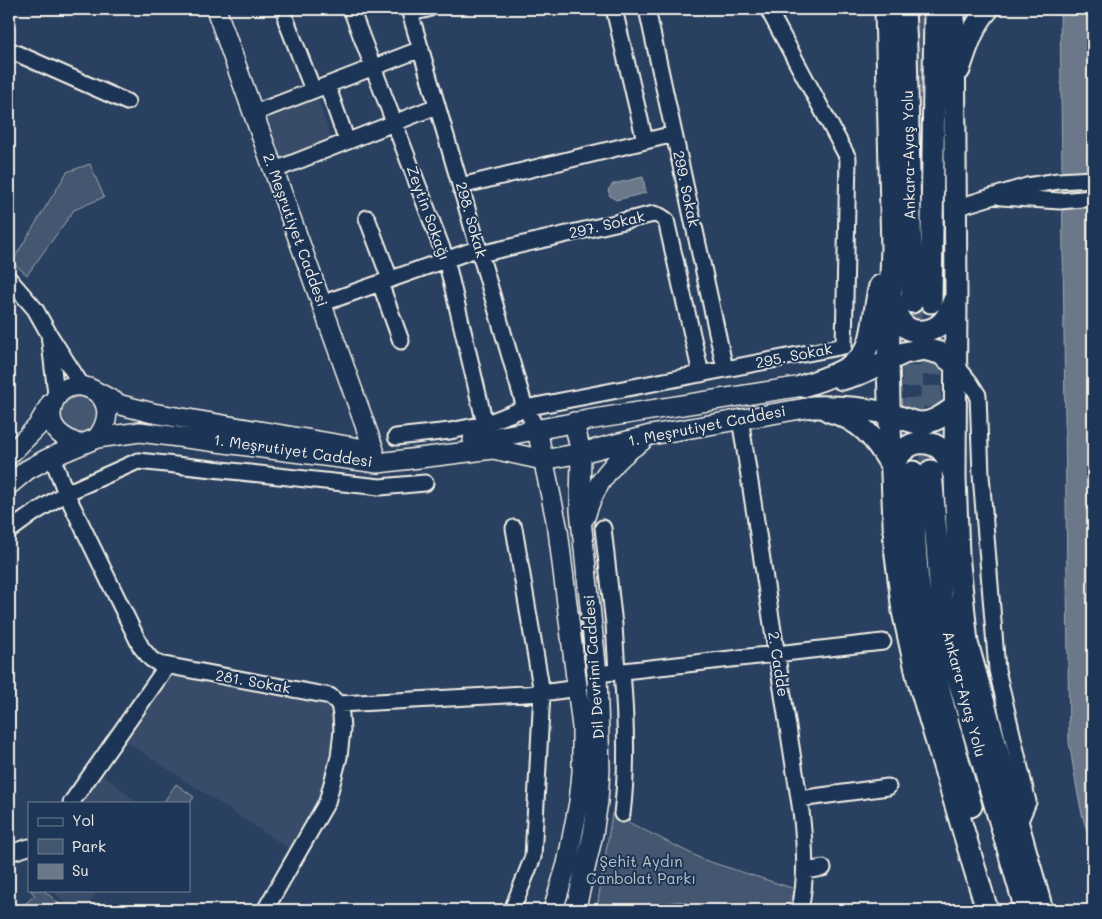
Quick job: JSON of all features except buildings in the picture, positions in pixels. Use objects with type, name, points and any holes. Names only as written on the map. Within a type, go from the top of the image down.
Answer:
[{"type":"highway","points":[[886,9],[892,248],[888,361],[889,413],[896,547],[903,611],[918,679],[987,910]]},
{"type":"highway","name":"Ankara-Ayaş Yolu","points":[[904,9],[922,302],[935,9]]},
{"type":"highway","points":[[954,9],[955,478],[958,554],[967,643],[1042,910]]},
{"type":"highway","points":[[954,87],[966,49],[988,9]]},
{"type":"highway","points":[[802,386],[838,373],[855,362],[863,354],[870,341],[879,290],[892,248]]},
{"type":"highway","points":[[890,295],[896,315],[904,326],[919,332],[937,328],[943,323],[950,312],[956,295]]},
{"type":"highway","points":[[802,386],[839,380],[861,373],[904,353],[924,349],[940,353],[956,366]]},
{"type":"highway","points":[[812,407],[843,406],[889,413],[905,420],[922,423],[939,419],[955,407]]},
{"type":"highway","points":[[812,407],[835,413],[866,429],[880,447],[891,470]]},
{"type":"highway","points":[[891,470],[902,452],[911,444],[922,442],[933,444],[943,452],[950,462],[955,478]]},
{"type":"highway","name":"Ankara-Ayaş Yolu","points":[[1001,910],[932,661],[916,551],[922,472],[951,654],[1026,910]]},
{"type":"main road","name":"2. Meşrutiyet Caddesi","points":[[207,9],[368,449]]},
{"type":"main road","name":"2. Meşrutiyet Caddesi","points":[[216,9],[368,449]]},
{"type":"main road","name":"1. Meşrutiyet Caddesi","points":[[89,388],[121,405],[153,413],[368,449],[492,438],[574,422],[802,386]]},
{"type":"main road","points":[[9,456],[37,427],[54,399],[69,388],[89,388],[102,398],[107,408],[107,418],[102,432],[89,442],[61,435],[54,428],[51,418],[54,399]]},
{"type":"main road","name":"1. Meşrutiyet Caddesi","points":[[9,485],[27,470],[52,457],[89,442],[140,432],[378,463],[493,449],[544,460],[581,453],[651,435],[812,407]]},
{"type":"main road","name":"Dil Devrimi Caddesi","points":[[574,422],[581,453],[580,510],[597,674],[600,739],[598,801],[586,865],[574,910]]},
{"type":"main road","name":"Dil Devrimi Caddesi","points":[[537,429],[558,530],[582,727],[580,802],[567,864],[553,910]]},
{"type":"main road","points":[[582,528],[588,504],[600,482],[627,451],[651,435]]},
{"type":"street","name":"Zeytin Sokağı","points":[[351,9],[446,259],[485,424]]},
{"type":"street","points":[[410,11],[428,9]]},
{"type":"street","points":[[614,9],[645,141]]},
{"type":"street","name":"299. Sokak","points":[[647,9],[724,369]]},
{"type":"street","name":"295. Sokak","points":[[396,437],[450,431],[485,424],[525,408],[844,346],[848,158],[768,9]]},
{"type":"street","name":"298. Sokak","points":[[410,11],[525,408],[537,429]]},
{"type":"street","points":[[286,20],[344,133]]},
{"type":"street","points":[[257,112],[421,49]]},
{"type":"street","points":[[11,56],[127,102]]},
{"type":"street","points":[[280,168],[437,106]]},
{"type":"street","points":[[461,186],[674,134]]},
{"type":"street","points":[[955,208],[1027,186],[1058,181],[1093,179]]},
{"type":"street","points":[[995,196],[1060,201],[1093,198]]},
{"type":"street","name":"297. Sokak","points":[[332,300],[446,259],[654,214],[666,220],[701,374]]},
{"type":"street","points":[[367,218],[401,342]]},
{"type":"street","points":[[9,279],[34,309],[49,334],[89,388]]},
{"type":"street","points":[[49,334],[54,399]]},
{"type":"street","points":[[956,366],[978,395],[981,475],[997,670],[1028,802],[1019,823]]},
{"type":"street","points":[[955,407],[979,403]]},
{"type":"street","name":"2. Cadde","points":[[740,418],[799,799],[804,840],[805,871],[800,910]]},
{"type":"street","name":"281. Sokak","points":[[52,457],[66,493],[141,647],[151,659],[167,666],[330,696],[339,704],[542,693],[578,688]]},
{"type":"street","points":[[9,531],[66,493],[138,461],[380,487],[425,483]]},
{"type":"street","points":[[512,910],[533,857],[542,693],[514,528]]},
{"type":"street","points":[[603,528],[627,746],[622,814]]},
{"type":"street","points":[[597,674],[777,654],[854,650],[884,642]]},
{"type":"street","points":[[72,802],[167,666]]},
{"type":"street","points":[[265,910],[327,802],[339,757],[342,730],[339,704]]},
{"type":"street","points":[[799,799],[888,787]]},
{"type":"street","points":[[9,853],[28,847]]},
{"type":"street","points":[[805,871],[823,868]]},
{"type":"shaded area","points":[[317,97],[332,141],[281,161],[265,119]]},
{"type":"shaded area","points":[[179,673],[325,700],[332,708],[335,719],[331,765],[321,803],[293,851],[123,740],[170,675]]},
{"type":"shaded area","points":[[101,773],[137,802],[81,802]]},
{"type":"shaded area","points":[[53,892],[98,892],[84,910],[74,910]]},
{"type":"green space","points":[[915,9],[927,9],[923,304],[918,303],[920,162]]},
{"type":"green space","points":[[90,164],[104,197],[74,210],[27,275],[12,262],[67,172]]},
{"type":"green space","points":[[79,397],[86,398],[92,402],[96,408],[96,422],[92,428],[86,432],[79,433],[72,432],[66,428],[62,422],[61,415],[62,408],[66,402],[72,398]]},
{"type":"green space","points":[[176,784],[194,797],[190,803],[164,802]]},
{"type":"green space","name":"Şehit Aydın Canbolat Parkı","points":[[612,814],[704,860],[795,889],[788,910],[702,910],[680,901],[633,910],[608,910],[597,907]]},
{"type":"green space","points":[[32,892],[45,892],[67,910],[18,910],[35,895]]},
{"type":"water","points":[[1060,9],[1093,9],[1093,846],[1081,809],[1069,742]]},
{"type":"water","points":[[643,177],[646,193],[616,200],[610,196],[608,190],[613,184]]},
{"type":"tunnel","points":[[912,302],[913,472]]},
{"type":"tunnel","points":[[931,302],[931,471]]}]
